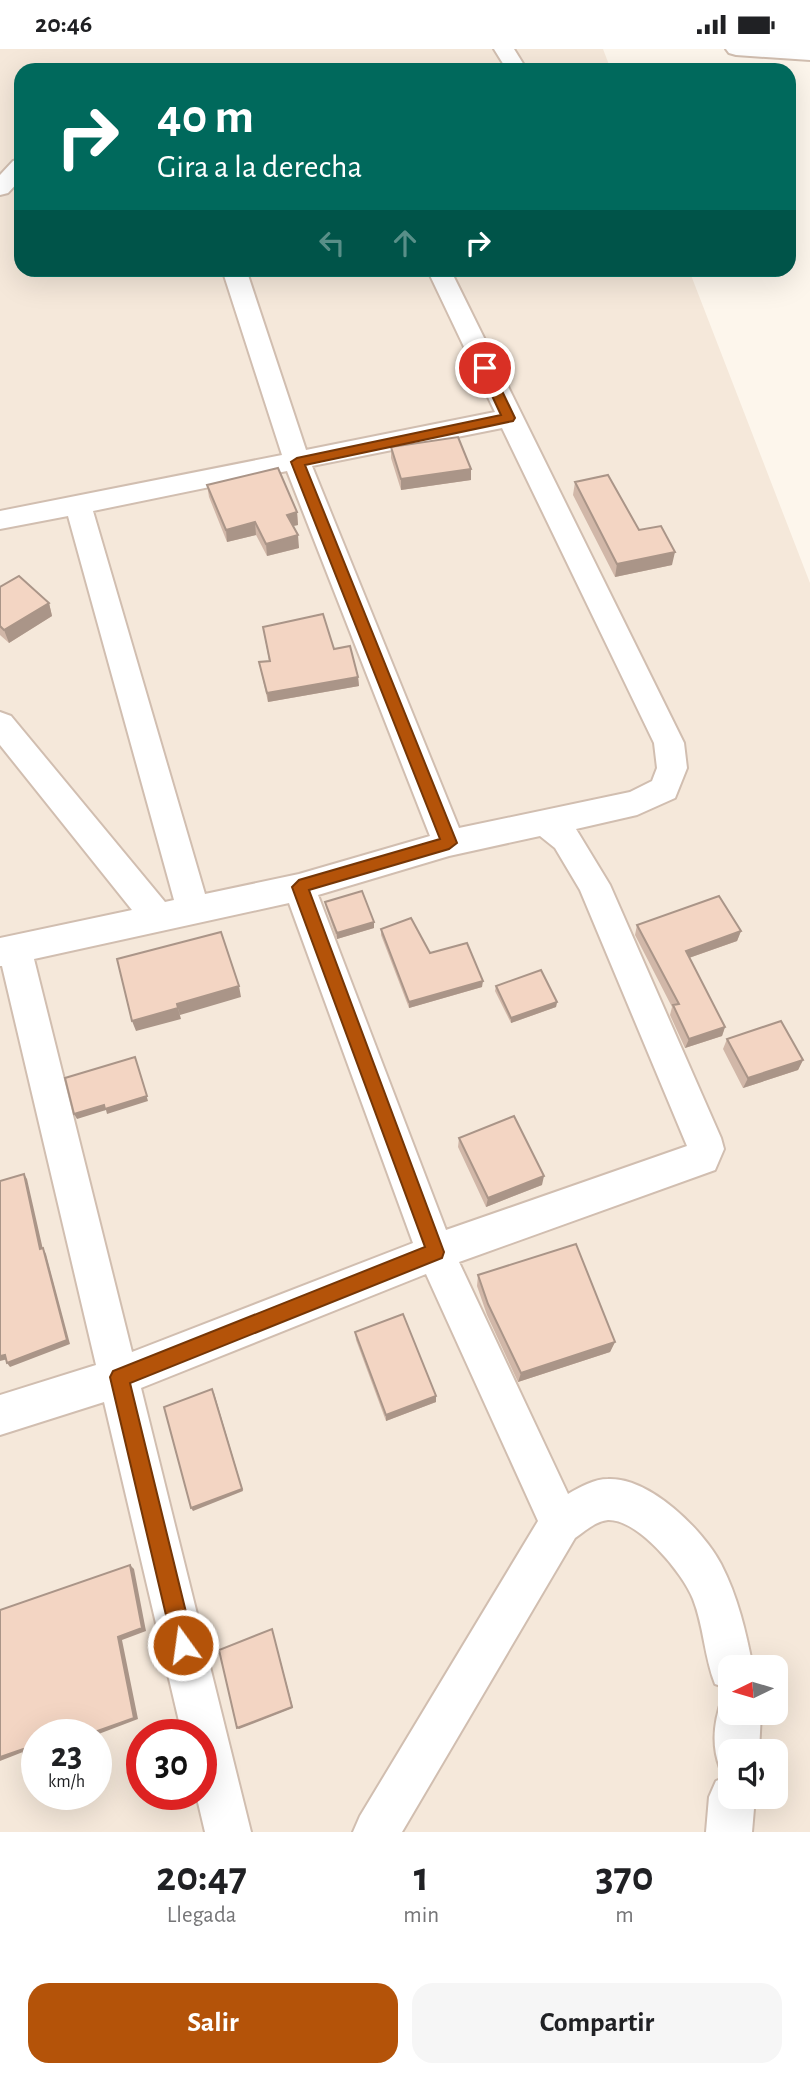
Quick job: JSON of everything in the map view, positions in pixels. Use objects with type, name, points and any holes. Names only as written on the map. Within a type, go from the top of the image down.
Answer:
[{"type":"street","points":[[737,49],[810,54]]},
{"type":"street","points":[[0,188],[14,173]]},
{"type":"street","points":[[237,277],[297,462],[449,843]]},
{"type":"street","points":[[228,1832],[120,1377],[8,950],[299,887],[449,843],[637,803],[664,789],[672,768],[669,743],[442,277]]},
{"type":"street","points":[[0,520],[509,418]]},
{"type":"street","points":[[78,505],[193,909]]},
{"type":"street","points":[[0,724],[158,917]]},
{"type":"street","points":[[0,1415],[120,1377],[435,1252],[702,1158],[706,1149],[594,885],[566,838],[546,823]]},
{"type":"street","points":[[299,887],[435,1252],[560,1523]]},
{"type":"street","points":[[376,1832],[560,1523],[600,1500],[623,1499],[672,1531],[693,1556],[713,1593],[729,1655]]},
{"type":"street","points":[[729,1832],[731,1809]]},
{"type":"shaded area","points":[[0,49],[603,49],[608,63],[14,63],[14,277],[692,277],[810,583],[810,1832],[0,1832]]},
{"type":"building","points":[[458,437],[471,469],[401,479],[391,447]]},
{"type":"building","points":[[278,468],[297,512],[287,515],[298,535],[266,544],[255,522],[226,530],[207,485]]},
{"type":"building","points":[[608,475],[639,530],[661,526],[675,552],[617,564],[575,482]]},
{"type":"building","points":[[19,576],[49,603],[4,630],[0,626],[0,587]]},
{"type":"building","points":[[323,614],[334,649],[350,646],[358,677],[267,693],[259,662],[270,661],[263,627]]},
{"type":"building","points":[[362,891],[374,922],[337,933],[325,902]]},
{"type":"building","points":[[719,896],[741,931],[686,951],[725,1027],[689,1039],[673,1005],[679,1004],[637,925]]},
{"type":"building","points":[[411,918],[430,953],[467,943],[483,981],[409,1002],[381,929]]},
{"type":"building","points":[[221,932],[239,986],[177,1004],[178,1008],[132,1021],[117,959]]},
{"type":"building","points":[[541,970],[557,1002],[511,1018],[496,986]]},
{"type":"building","points":[[781,1021],[803,1060],[748,1078],[727,1039]]},
{"type":"building","points":[[135,1057],[147,1096],[105,1109],[104,1105],[74,1114],[65,1078]]},
{"type":"building","points":[[514,1116],[544,1176],[488,1198],[459,1138]]},
{"type":"building","points":[[24,1174],[40,1249],[43,1248],[67,1340],[7,1363],[5,1355],[0,1356],[0,1181]]},
{"type":"building","points":[[576,1244],[615,1342],[521,1373],[488,1304],[478,1275]]},
{"type":"building","points":[[403,1314],[436,1396],[386,1415],[355,1332]]},
{"type":"building","points":[[212,1389],[242,1489],[191,1508],[164,1407]]},
{"type":"building","points":[[130,1565],[142,1628],[118,1637],[134,1718],[112,1726],[112,1719],[21,1719],[21,1750],[0,1757],[0,1610]]},
{"type":"building","points":[[272,1629],[292,1707],[237,1728],[219,1650]]},
{"type":"route","points":[[183,1645],[120,1377],[435,1252],[299,887],[449,843],[297,462],[509,418],[485,368]]}]
